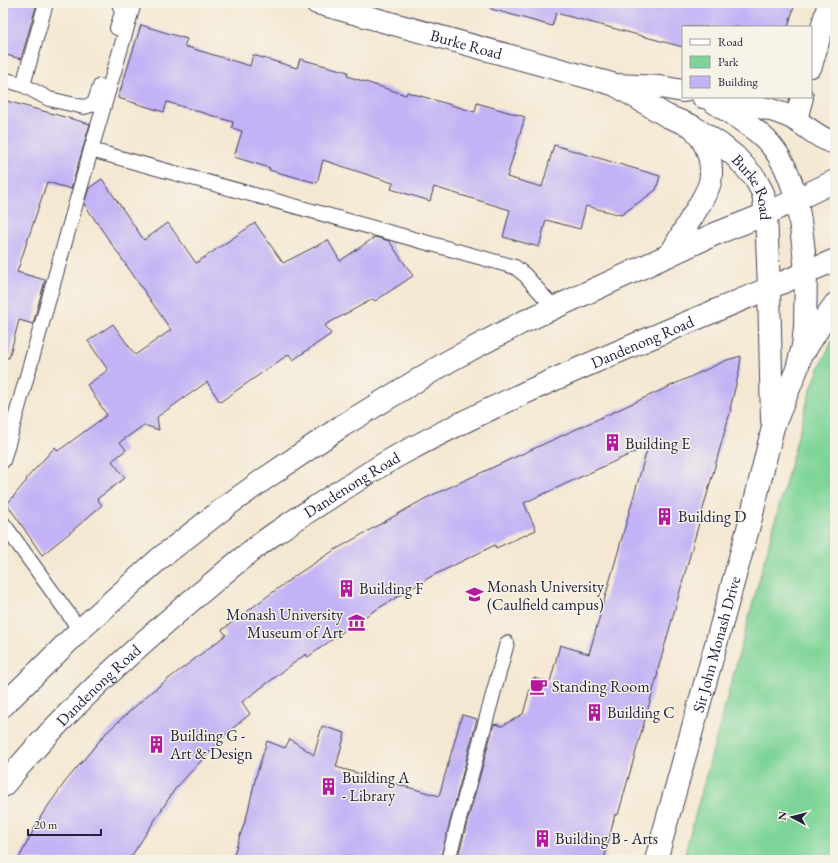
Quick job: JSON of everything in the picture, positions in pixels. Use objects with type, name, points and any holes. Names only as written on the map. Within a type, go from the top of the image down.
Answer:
[{"type":"main road","name":"Burke Road","points":[[317,3],[346,7],[616,86],[667,116],[692,126],[727,149],[750,171],[762,188],[766,214],[769,287]]},
{"type":"main road","points":[[812,62],[829,3]]},
{"type":"main road","name":"Burke Road","points":[[616,86],[660,87],[682,91]]},
{"type":"main road","points":[[705,98],[773,110],[796,120],[814,134],[835,143]]},
{"type":"main road","points":[[705,98],[760,134],[772,146],[779,156],[796,199],[802,228],[806,272]]},
{"type":"main road","points":[[796,120],[802,98]]},
{"type":"main road","points":[[670,255],[710,183],[708,151],[703,140],[692,126]]},
{"type":"main road","points":[[3,706],[80,630],[159,559],[228,505],[307,449],[372,407],[449,361],[521,323],[715,234],[766,214],[835,181]]},
{"type":"main road","name":"Dandenong Road","points":[[3,786],[46,735],[111,671],[237,563],[273,535],[303,515],[398,455],[464,421],[591,363],[835,260]]},
{"type":"main road","name":"Sir John Monash Drive","points":[[656,860],[751,518],[773,427],[800,358],[805,327],[806,272]]},
{"type":"main road","name":"Sir John Monash Drive","points":[[769,287],[773,427]]},
{"type":"main road","points":[[800,358],[835,304]]},
{"type":"lane","points":[[23,85],[46,3]]},
{"type":"lane","points":[[3,79],[23,85],[49,98],[84,107],[94,104],[122,13],[119,3]]},
{"type":"lane","points":[[3,461],[90,150],[134,3]]},
{"type":"lane","points":[[90,150],[515,267],[525,275],[554,308]]},
{"type":"lane","points":[[3,523],[80,630]]},
{"type":"lane","points":[[448,860],[507,643]]},
{"type":"green space","points":[[835,335],[835,860],[683,860],[810,392],[820,366]]},
{"type":"building","points":[[3,3],[37,3],[21,59],[3,54]]},
{"type":"building","points":[[492,3],[795,3],[788,26],[682,26],[682,47],[556,13],[552,26],[491,9]]},
{"type":"building","points":[[141,25],[187,39],[184,46],[250,66],[253,55],[297,68],[300,59],[348,72],[347,76],[406,95],[407,92],[475,112],[477,103],[525,117],[507,177],[542,187],[554,145],[660,176],[656,190],[621,215],[586,206],[580,229],[546,220],[539,247],[503,237],[510,210],[434,187],[430,201],[391,189],[393,183],[323,160],[317,183],[269,170],[270,168],[234,157],[242,131],[232,128],[233,122],[167,102],[164,112],[118,98]]},
{"type":"building","points":[[3,100],[90,124],[71,189],[47,182],[17,272],[45,280],[33,324],[19,320],[9,358],[3,357]]},
{"type":"building","points":[[102,179],[144,240],[168,223],[196,263],[255,223],[283,263],[328,240],[340,261],[375,237],[389,241],[413,276],[375,301],[373,299],[325,325],[331,334],[293,360],[289,354],[220,402],[207,382],[157,417],[159,430],[144,425],[120,442],[126,450],[112,461],[125,478],[97,499],[102,505],[42,555],[7,504],[27,480],[26,479],[55,447],[58,451],[107,415],[87,385],[108,370],[88,341],[113,324],[135,355],[171,330],[84,204],[89,188]]},
{"type":"building","points":[[741,356],[731,409],[618,815],[615,814],[604,860],[457,860],[494,724],[502,726],[523,714],[533,678],[550,682],[560,645],[589,654],[648,446],[524,503],[536,530],[496,548],[495,545],[432,576],[359,620],[308,657],[306,654],[242,702],[250,714],[227,733],[175,789],[129,860],[18,860],[41,816],[65,782],[106,733],[150,693],[226,635],[222,630],[296,575],[333,551],[426,498],[727,360]]},
{"type":"building","name":"Building A - Library","points":[[462,715],[477,719],[440,860],[232,860],[247,815],[256,776],[267,741],[285,748],[290,739],[314,755],[322,726],[345,733],[336,767],[439,796]]},
{"type":"place","name":"Building E","points":[[612,443]]},
{"type":"place","name":"Building D","points":[[665,516]]},
{"type":"place","name":"Building F","points":[[346,588]]},
{"type":"place","name":"Monash University (Caulfield campus)","points":[[474,595]]},
{"type":"place","name":"Monash University Museum of Art","points":[[356,623]]},
{"type":"place","name":"Standing Room","points":[[539,686]]},
{"type":"place","name":"Building C","points":[[594,712]]},
{"type":"place","name":"Building G - Art & Design","points":[[157,744]]},
{"type":"place","name":"Building A - Library","points":[[329,786]]},
{"type":"place","name":"Building B - Arts","points":[[542,838]]}]
